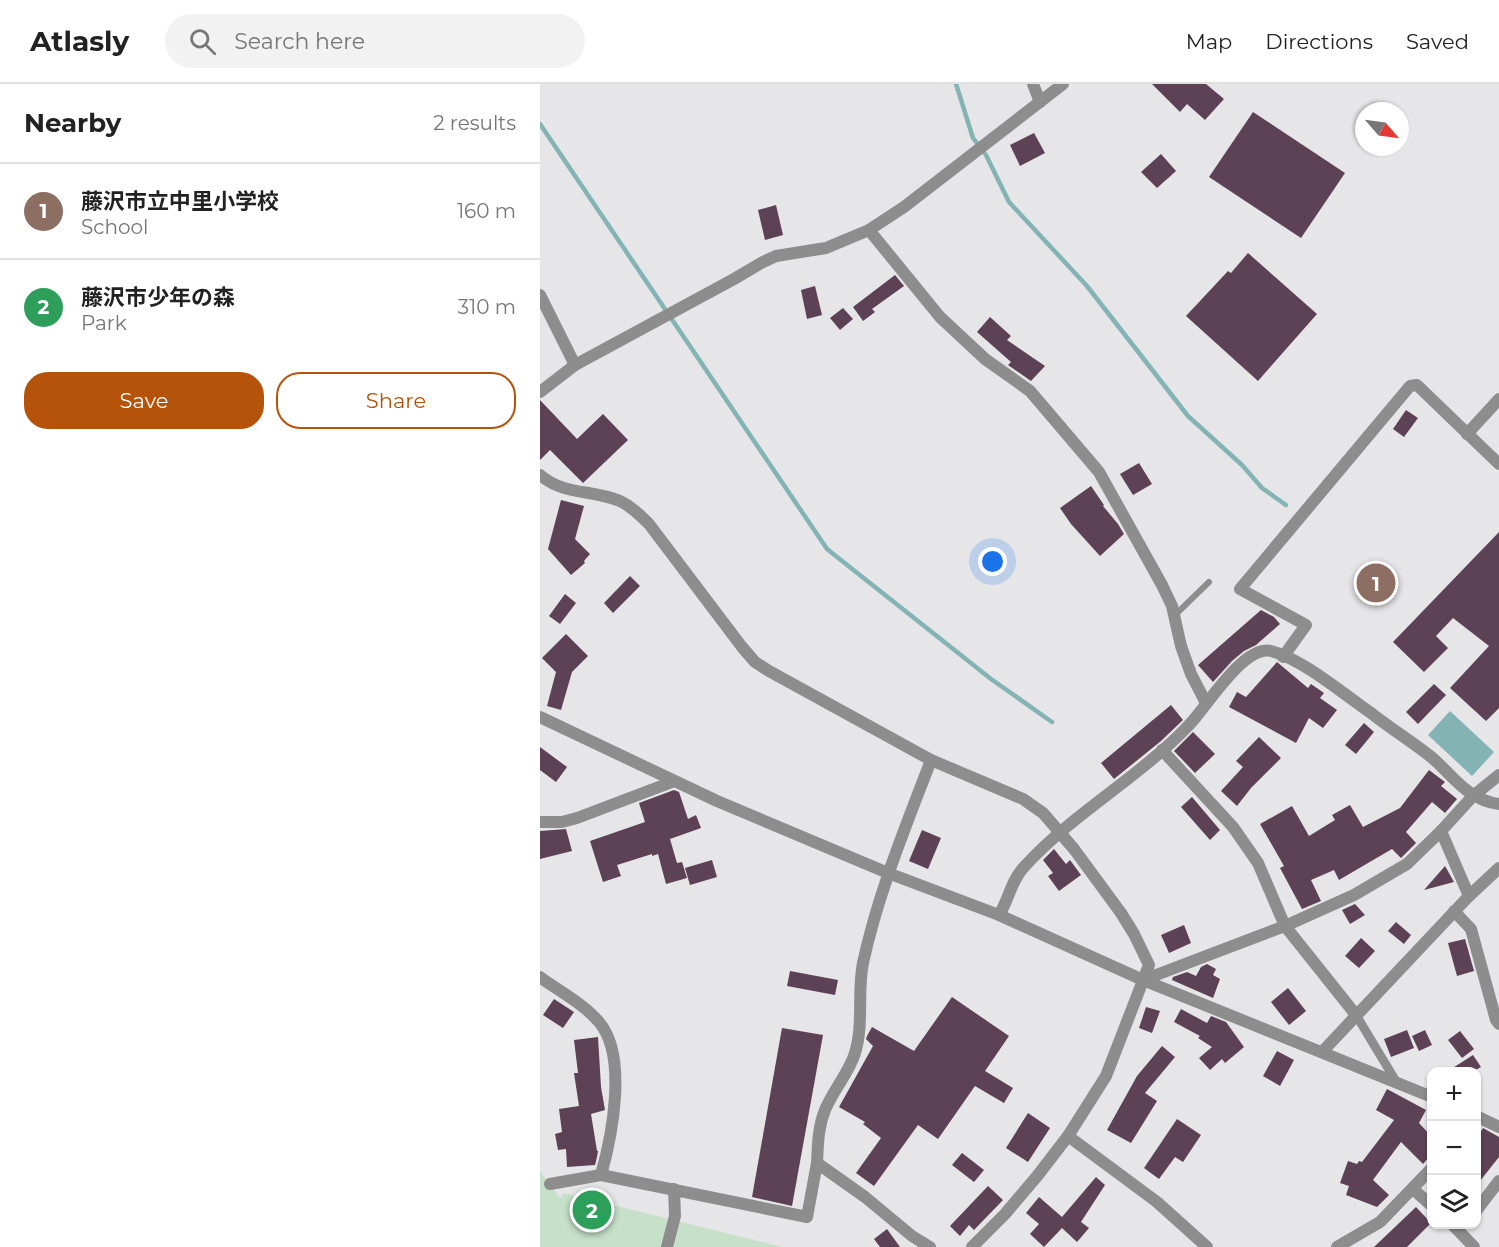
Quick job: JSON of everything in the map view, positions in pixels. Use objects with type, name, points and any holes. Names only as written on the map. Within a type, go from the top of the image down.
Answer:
[{"type":"street","points":[[1033,84],[1040,102]]},
{"type":"street","points":[[540,392],[575,365],[776,256],[826,248],[869,230],[904,207],[1063,84]]},
{"type":"street","points":[[869,230],[940,316],[985,359],[1030,391],[1099,472],[1162,585],[1174,616],[1191,674],[1206,703]]},
{"type":"street","points":[[540,295],[575,365]]},
{"type":"street","points":[[1283,657],[1306,625],[1240,589],[1410,386],[1417,385],[1499,464]]},
{"type":"street","points":[[1467,434],[1499,399]]},
{"type":"street","points":[[540,476],[563,489],[621,501],[634,510],[649,524],[755,662],[931,760],[1023,799],[1043,813],[1098,881],[1134,934],[1149,965],[1106,1077],[1068,1136],[1005,1214],[972,1247]]},
{"type":"street","points":[[999,915],[1007,903],[1012,885],[1022,868],[1190,725],[1230,675],[1256,652],[1271,651],[1318,675],[1430,756],[1473,796],[1489,803],[1499,804]]},
{"type":"street","points":[[540,717],[672,782],[888,873],[999,915],[1143,980],[1427,1095]]},
{"type":"street","points":[[1162,750],[1233,827],[1258,863],[1285,926],[1356,1016],[1397,1083]]},
{"type":"street","points":[[550,1184],[601,1175],[807,1217],[817,1163],[818,1132],[825,1109],[855,1054],[863,964],[888,873],[931,760]]},
{"type":"street","points":[[1143,980],[1285,926],[1354,895],[1407,864],[1473,796],[1499,775]]},
{"type":"street","points":[[540,822],[562,822],[577,818],[672,782]]},
{"type":"street","points":[[1441,831],[1469,896]]},
{"type":"street","points":[[1322,1052],[1454,911],[1499,868]]},
{"type":"street","points":[[1454,911],[1471,929],[1499,1024]]},
{"type":"street","points":[[540,977],[584,1008],[600,1022],[608,1036],[615,1075],[613,1117],[608,1152],[601,1175]]},
{"type":"street","points":[[1481,1119],[1499,1127]]},
{"type":"street","points":[[1068,1136],[1157,1202],[1207,1247]]},
{"type":"street","points":[[817,1163],[865,1197],[912,1236],[930,1247]]},
{"type":"street","points":[[1337,1247],[1380,1222],[1427,1172]]},
{"type":"street","points":[[1481,1204],[1499,1181]]},
{"type":"street","points":[[1413,1188],[1427,1202]]},
{"type":"street","points":[[667,1247],[675,1216],[674,1189]]},
{"type":"street","points":[[1461,1229],[1474,1247]]},
{"type":"lane","points":[[1174,616],[1209,582]]},
{"type":"green space","points":[[540,1171],[560,1198],[564,1193],[782,1247],[540,1247]]},
{"type":"water","points":[[1450,711],[1494,752],[1472,776],[1428,735]]},
{"type":"building","points":[[1152,84],[1206,84],[1224,99],[1205,120],[1187,104],[1180,112]]},
{"type":"building","points":[[1253,112],[1345,173],[1301,238],[1209,177]]},
{"type":"building","points":[[1034,133],[1045,153],[1020,166],[1010,145]]},
{"type":"building","points":[[1161,154],[1176,171],[1157,188],[1141,172]]},
{"type":"building","points":[[776,205],[783,235],[765,240],[758,210]]},
{"type":"building","points":[[1248,253],[1317,314],[1258,381],[1186,316],[1228,271],[1231,273]]},
{"type":"building","points":[[895,275],[904,286],[872,309],[875,312],[863,321],[853,307]]},
{"type":"building","points":[[815,286],[822,315],[807,319],[801,290]]},
{"type":"building","points":[[843,308],[853,319],[840,330],[830,318]]},
{"type":"building","points":[[990,317],[1011,336],[1007,340],[1045,366],[1031,381],[1008,365],[1011,362],[977,332]]},
{"type":"building","points":[[540,400],[577,439],[603,414],[628,440],[583,483],[550,450],[540,460]]},
{"type":"building","points":[[1406,410],[1418,418],[1404,437],[1393,429]]},
{"type":"building","points":[[1139,463],[1152,484],[1133,495],[1120,474]]},
{"type":"building","points":[[1091,486],[1124,534],[1100,556],[1060,508]]},
{"type":"building","points":[[561,500],[584,506],[575,539],[590,554],[584,561],[585,563],[571,575],[548,549]]},
{"type":"building","points":[[1499,532],[1499,708],[1486,721],[1450,688],[1489,646],[1453,618],[1436,636],[1448,648],[1424,672],[1393,642]]},
{"type":"building","points":[[630,576],[640,586],[613,613],[604,603]]},
{"type":"building","points":[[565,594],[576,603],[560,624],[549,616]]},
{"type":"building","points":[[1261,610],[1274,617],[1280,624],[1256,645],[1232,661],[1213,682],[1198,665]]},
{"type":"building","points":[[566,634],[588,656],[572,672],[561,710],[547,706],[556,672],[542,658]]},
{"type":"building","points":[[1277,662],[1308,688],[1311,684],[1324,693],[1320,698],[1337,710],[1323,728],[1309,718],[1296,743],[1229,707],[1237,692],[1246,697]]},
{"type":"building","points":[[1434,684],[1446,695],[1418,724],[1406,712]]},
{"type":"building","points":[[1171,705],[1183,720],[1114,779],[1101,763]]},
{"type":"building","points":[[1364,723],[1374,732],[1356,754],[1345,745]]},
{"type":"building","points":[[1193,732],[1215,754],[1195,773],[1174,751]]},
{"type":"building","points":[[1259,737],[1281,758],[1251,788],[1237,806],[1221,791],[1243,767],[1236,761]]},
{"type":"building","points":[[540,747],[567,767],[556,782],[540,770]]},
{"type":"building","points":[[1429,770],[1445,782],[1441,786],[1457,799],[1445,813],[1432,802],[1406,832],[1416,843],[1401,858],[1392,849],[1339,880],[1334,870],[1311,880],[1321,901],[1302,909],[1280,868],[1284,866],[1260,824],[1292,806],[1309,836],[1335,820],[1332,815],[1350,805],[1363,827],[1400,808]]},
{"type":"building","points":[[674,790],[679,792],[688,819],[696,815],[701,828],[670,839],[677,863],[682,862],[687,878],[666,884],[658,854],[652,856],[652,854],[617,865],[621,876],[603,882],[590,841],[645,822],[639,803]]},
{"type":"building","points":[[1192,797],[1220,830],[1210,840],[1181,807]]},
{"type":"building","points":[[566,829],[572,851],[540,859],[540,831]]},
{"type":"building","points":[[922,830],[941,838],[928,869],[909,861]]},
{"type":"building","points":[[1054,849],[1066,864],[1070,860],[1081,875],[1059,891],[1048,876],[1053,873],[1043,860]]},
{"type":"building","points":[[712,860],[717,877],[690,885],[685,868]]},
{"type":"building","points":[[1445,866],[1454,882],[1424,890]]},
{"type":"building","points":[[1355,904],[1365,915],[1350,924],[1342,910]]},
{"type":"building","points":[[1396,922],[1411,935],[1404,944],[1388,931]]},
{"type":"building","points":[[1184,925],[1191,943],[1169,953],[1161,935]]},
{"type":"building","points":[[1361,938],[1375,951],[1359,968],[1345,956]]},
{"type":"building","points":[[1465,939],[1474,971],[1457,976],[1448,943]]},
{"type":"building","points":[[1207,964],[1216,969],[1213,975],[1220,979],[1213,998],[1172,980],[1173,977],[1187,972],[1196,976],[1201,967]]},
{"type":"building","points":[[790,971],[838,980],[835,995],[787,986]]},
{"type":"building","points":[[1288,988],[1306,1011],[1289,1025],[1271,1002]]},
{"type":"building","points":[[952,997],[1009,1036],[985,1071],[1013,1088],[1004,1103],[975,1086],[938,1139],[918,1125],[874,1186],[856,1173],[881,1138],[863,1124],[865,1122],[839,1107],[873,1046],[866,1039],[867,1036],[872,1027],[914,1051]]},
{"type":"building","points":[[554,999],[574,1012],[563,1028],[543,1015]]},
{"type":"building","points":[[1146,1007],[1160,1011],[1152,1033],[1139,1028]]},
{"type":"building","points":[[1181,1009],[1207,1023],[1211,1016],[1226,1022],[1244,1047],[1225,1063],[1222,1059],[1210,1070],[1199,1058],[1212,1047],[1198,1038],[1200,1036],[1174,1022]]},
{"type":"building","points":[[782,1028],[823,1035],[792,1206],[752,1197]]},
{"type":"building","points":[[1407,1030],[1414,1048],[1391,1057],[1384,1039]]},
{"type":"building","points":[[1425,1030],[1432,1045],[1419,1051],[1412,1036]]},
{"type":"building","points":[[1460,1031],[1474,1049],[1462,1058],[1448,1040]]},
{"type":"building","points":[[598,1037],[605,1110],[591,1114],[598,1151],[597,1157],[595,1165],[567,1167],[566,1149],[558,1150],[555,1134],[562,1132],[559,1109],[579,1106],[574,1073],[578,1073],[574,1040]]},
{"type":"building","points":[[1162,1046],[1175,1057],[1145,1093],[1157,1101],[1131,1143],[1107,1130],[1137,1076]]},
{"type":"building","points":[[1277,1051],[1294,1060],[1280,1086],[1263,1076]]},
{"type":"building","points":[[1473,1055],[1481,1067],[1454,1067]]},
{"type":"building","points":[[1387,1089],[1426,1110],[1419,1123],[1427,1132],[1427,1160],[1423,1164],[1401,1142],[1373,1180],[1389,1195],[1377,1207],[1346,1195],[1349,1186],[1340,1183],[1348,1161],[1357,1164],[1359,1161],[1362,1162],[1394,1120],[1376,1110]]},
{"type":"building","points":[[1028,1113],[1050,1128],[1028,1162],[1006,1148]]},
{"type":"building","points":[[1177,1119],[1201,1135],[1183,1162],[1175,1157],[1159,1179],[1144,1168]]},
{"type":"building","points":[[1483,1128],[1499,1137],[1499,1157],[1481,1180],[1481,1175],[1481,1131]]},
{"type":"building","points":[[962,1153],[984,1170],[974,1182],[952,1165]]},
{"type":"building","points":[[1096,1177],[1105,1185],[1081,1222],[1089,1228],[1077,1242],[1062,1228],[1044,1247],[1030,1234],[1039,1224],[1026,1213],[1039,1197],[1062,1217]]},
{"type":"building","points":[[988,1186],[1003,1200],[974,1230],[969,1225],[960,1236],[950,1226]]},
{"type":"building","points":[[1416,1207],[1427,1219],[1427,1227],[1407,1247],[1374,1247]]},
{"type":"building","points":[[887,1229],[900,1247],[880,1247],[874,1239]]},
{"type":"waterway","points":[[956,84],[973,138],[986,155],[1009,202],[1087,286],[1188,416],[1242,465],[1262,488],[1286,505]]},
{"type":"waterway","points":[[540,124],[827,549],[991,679],[1052,722]]},
{"type":"place","name":"藤沢市立中里小学校","points":[[1376,583]]},
{"type":"place","name":"藤沢市少年の森","points":[[592,1210]]}]
